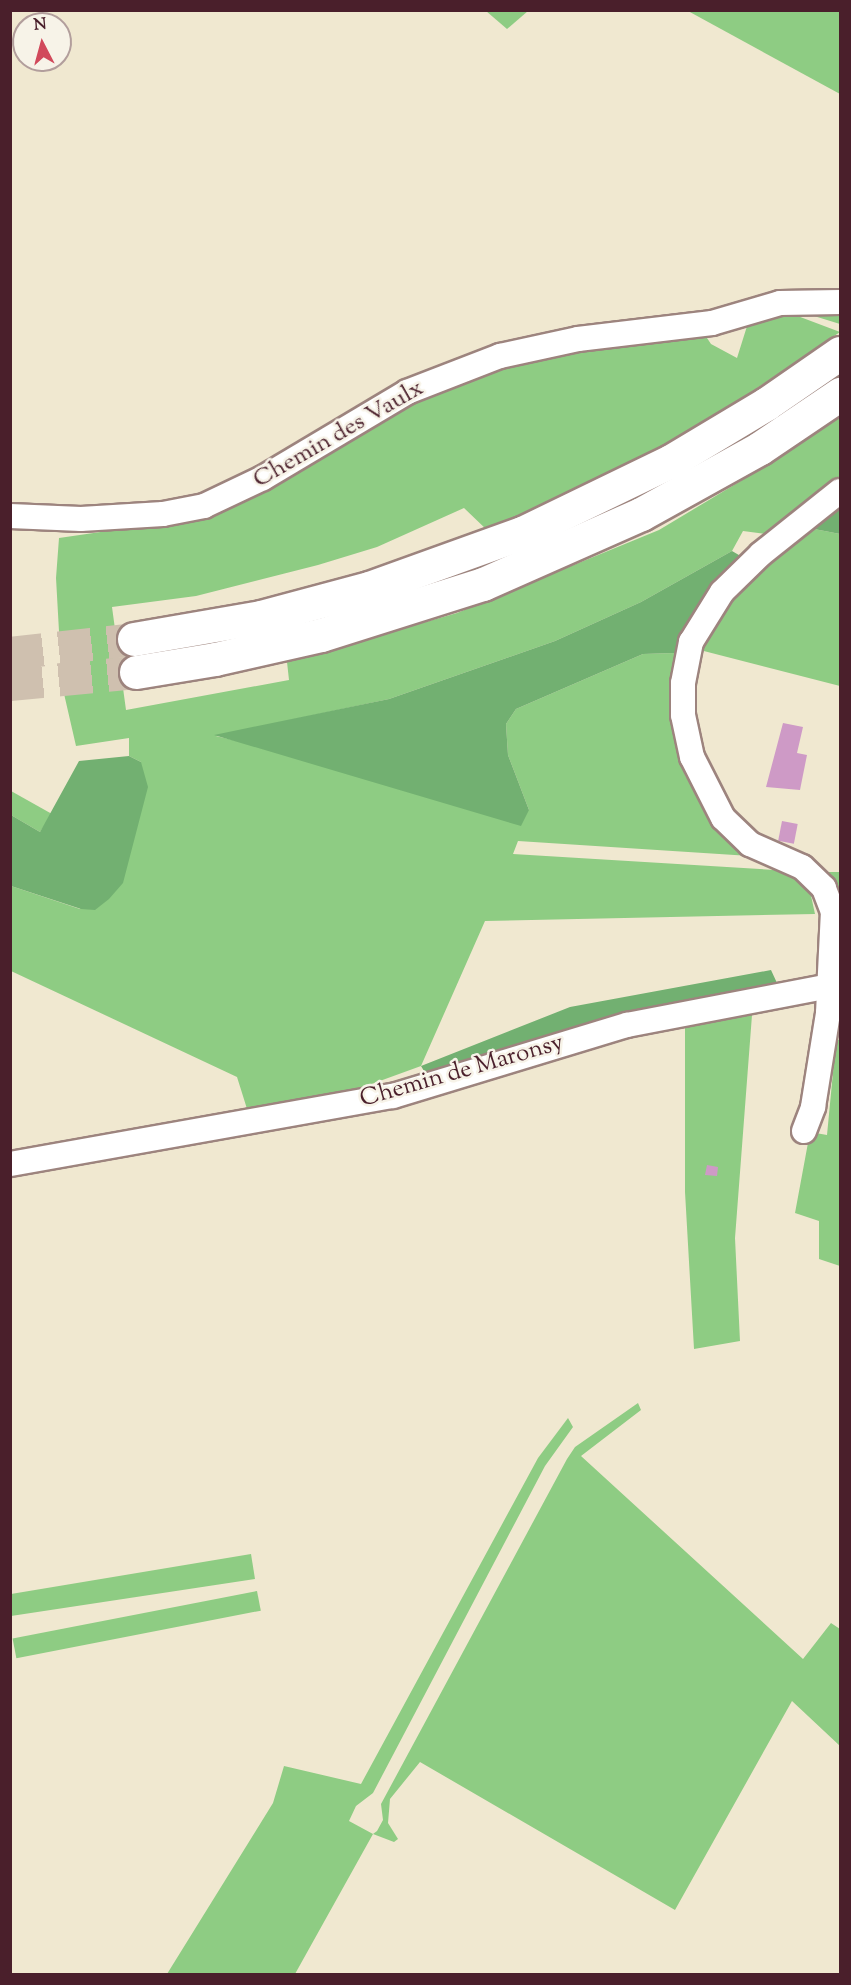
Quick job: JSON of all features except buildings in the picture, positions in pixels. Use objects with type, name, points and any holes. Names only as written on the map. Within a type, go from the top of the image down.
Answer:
[{"type":"highway","points":[[134,639],[261,617],[358,591],[522,533],[671,461],[766,404],[840,353]]},
{"type":"highway","points":[[136,672],[215,660],[321,635],[483,584],[641,514],[760,448],[840,394]]},
{"type":"street","name":"Chemin des Vaulx","points":[[10,516],[93,518],[163,514],[204,506],[263,478],[407,392],[500,356],[578,339],[712,323],[780,303],[840,302]]},
{"type":"street","points":[[804,1131],[813,1107],[836,985],[833,912],[830,900],[824,888],[802,867],[750,844],[723,818],[692,757],[682,691],[691,642],[722,592],[761,554],[840,491]]},
{"type":"street","name":"Chemin de Maronsy","points":[[10,1164],[382,1099],[627,1025],[836,985]]},
{"type":"green space","points":[[486,11],[528,11],[507,29]]},
{"type":"green space","points":[[688,11],[840,11],[840,94]]},
{"type":"green space","points":[[788,308],[840,311],[840,324]]},
{"type":"green space","points":[[787,312],[840,332],[695,430],[488,531],[464,508],[377,547],[318,565],[196,596],[112,607],[126,710],[289,680],[287,662],[457,613],[659,530],[784,455],[840,414],[840,480],[765,534],[743,531],[732,551],[641,602],[555,641],[389,699],[216,736],[529,810],[508,755],[506,724],[516,709],[643,654],[675,653],[671,700],[685,775],[723,838],[750,856],[518,841],[513,854],[791,871],[810,891],[815,914],[485,921],[421,1066],[366,1086],[248,1112],[237,1077],[11,971],[11,886],[80,909],[141,762],[129,756],[129,738],[76,746],[62,685],[56,578],[59,538],[204,517],[402,402],[537,354],[705,335],[711,344],[737,358],[748,323]]},
{"type":"green space","points":[[840,501],[840,534],[809,528]]},
{"type":"green space","points":[[809,528],[840,534],[840,686],[696,649],[735,587]]},
{"type":"green space","points":[[732,551],[744,558],[701,601],[675,653],[643,654],[516,709],[506,724],[508,755],[529,810],[521,826],[214,735],[389,699],[555,641],[641,602]]},
{"type":"green space","points":[[129,756],[141,762],[148,787],[123,883],[109,899],[95,910],[81,909],[11,886],[11,815],[40,832],[79,761]]},
{"type":"green space","points":[[11,791],[52,814],[40,832],[11,815]]},
{"type":"green space","points":[[827,872],[840,872],[840,959],[836,895]]},
{"type":"green space","points":[[771,970],[777,983],[619,1014],[427,1076],[421,1066],[570,1007]]},
{"type":"green space","points":[[752,1015],[735,1238],[740,1341],[694,1349],[685,1192],[685,1022]]},
{"type":"green space","points":[[840,1039],[840,1266],[819,1259],[819,1221],[795,1213],[810,1132],[827,1135],[836,1041]]},
{"type":"green space","points":[[638,1403],[641,1410],[581,1456],[803,1659],[831,1623],[840,1629],[840,1746],[792,1701],[675,1910],[420,1762],[390,1799],[388,1823],[398,1839],[394,1842],[373,1834],[383,1820],[381,1804],[567,1459],[575,1447]]},
{"type":"green space","points":[[568,1418],[573,1427],[545,1466],[373,1793],[356,1806],[349,1821],[373,1834],[295,1974],[167,1974],[273,1803],[284,1766],[361,1784],[538,1458]]},
{"type":"green space","points":[[251,1554],[255,1579],[11,1616],[11,1594]]},
{"type":"green space","points":[[257,1591],[261,1611],[16,1658],[13,1639]]},
{"type":"tunnel","points":[[10,653],[134,639]]},
{"type":"tunnel","points":[[10,684],[136,672]]}]
